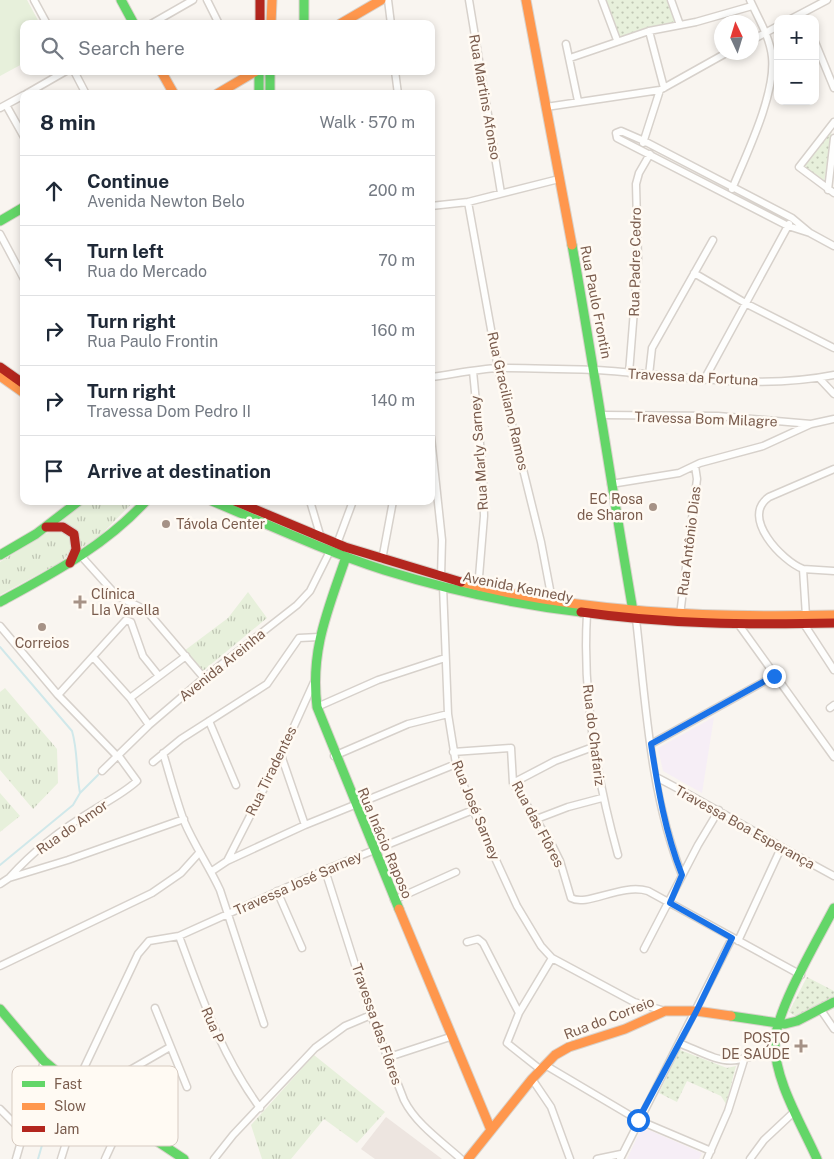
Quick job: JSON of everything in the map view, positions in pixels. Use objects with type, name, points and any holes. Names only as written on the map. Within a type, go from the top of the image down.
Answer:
[{"type":"main road","points":[[121,0],[132,20]]},
{"type":"main road","points":[[260,0],[260,20]]},
{"type":"main road","points":[[271,20],[272,0]]},
{"type":"main road","points":[[304,0],[304,20]]},
{"type":"main road","points":[[347,20],[381,0]]},
{"type":"main road","name":"Rua Paulo Frontin","points":[[526,0],[595,370],[611,484],[634,615]]},
{"type":"main road","points":[[163,75],[172,90]]},
{"type":"main road","points":[[222,90],[244,75]]},
{"type":"main road","points":[[257,75],[259,90]]},
{"type":"main road","points":[[270,75],[270,90]]},
{"type":"main road","points":[[0,221],[20,209]]},
{"type":"main road","points":[[0,367],[20,381]]},
{"type":"main road","points":[[0,376],[20,390]]},
{"type":"main road","points":[[0,555],[44,528],[75,505]]},
{"type":"main road","points":[[0,602],[82,557],[123,526],[142,505]]},
{"type":"main road","name":"Avenida Kennedy","points":[[222,505],[334,548],[382,560],[442,582]]},
{"type":"main road","name":"Avenida Kennedy","points":[[244,505],[321,538],[346,557],[442,582],[587,614],[680,615],[834,623]]},
{"type":"main road","points":[[44,528],[60,526],[68,528],[74,534],[76,546],[70,563]]},
{"type":"main road","name":"Rua Inácio Raposo","points":[[346,557],[319,637],[314,681],[317,707],[334,756],[450,1037],[491,1130]]},
{"type":"main road","name":"Avenida Kennedy","points":[[478,590],[552,600],[634,615],[739,625],[805,620],[834,615]]},
{"type":"main road","points":[[818,1159],[782,1081],[775,1047],[778,1024],[834,908]]},
{"type":"main road","name":"Rua do Correio","points":[[468,1159],[532,1079],[555,1055],[569,1047],[632,1026],[665,1011],[696,1012],[778,1024],[792,1024],[834,1002]]},
{"type":"main road","points":[[0,1009],[50,1066]]},
{"type":"main road","points":[[165,1146],[184,1159]]},
{"type":"street","points":[[34,0],[45,20]]},
{"type":"street","points":[[158,20],[193,0]]},
{"type":"street","points":[[207,0],[217,20]]},
{"type":"street","points":[[388,0],[390,20]]},
{"type":"street","name":"Rua Martins Afonso","points":[[468,0],[501,194]]},
{"type":"street","points":[[602,0],[617,40]]},
{"type":"street","points":[[671,0],[680,25]]},
{"type":"street","points":[[804,15],[827,0]]},
{"type":"street","points":[[570,58],[617,40],[680,25],[751,3],[772,57],[771,81],[765,104],[729,195]]},
{"type":"street","points":[[759,36],[774,28]]},
{"type":"street","points":[[641,149],[662,89],[649,31]]},
{"type":"street","points":[[566,44],[578,101]]},
{"type":"street","points":[[819,52],[834,88]]},
{"type":"street","points":[[546,107],[662,89],[714,60]]},
{"type":"street","points":[[32,90],[59,75]]},
{"type":"street","points":[[76,75],[84,90]]},
{"type":"street","points":[[396,75],[397,90]]},
{"type":"street","points":[[20,97],[3,107],[20,131]]},
{"type":"street","points":[[831,191],[800,166],[834,122]]},
{"type":"street","points":[[810,233],[792,218],[644,141],[621,131],[616,134],[617,138],[788,226],[810,233],[834,246]]},
{"type":"street","points":[[831,191],[834,138]]},
{"type":"street","name":"Rua Padre Cedro","points":[[629,373],[638,260],[636,184],[639,173],[650,154]]},
{"type":"street","points":[[435,206],[468,202],[559,179]]},
{"type":"street","name":"Rua Graciliano Ramos","points":[[468,202],[498,368],[552,600]]},
{"type":"street","points":[[704,380],[747,304],[792,218]]},
{"type":"street","points":[[0,234],[20,272]]},
{"type":"street","points":[[649,375],[652,348],[714,240]]},
{"type":"street","points":[[694,273],[747,304],[834,348]]},
{"type":"street","name":"Travessa da Fortuna","points":[[435,376],[498,368],[595,370],[704,380],[766,381],[819,378],[834,375]]},
{"type":"street","name":"Rua Marly Sarney","points":[[473,371],[484,516],[478,590]]},
{"type":"street","points":[[819,378],[834,394]]},
{"type":"street","name":"Travessa Bom Milagre","points":[[602,415],[718,416],[811,424]]},
{"type":"street","name":"Travessa Bom Milagre","points":[[611,484],[679,472],[763,446],[811,424],[834,420]]},
{"type":"street","name":"Rua Antônio Dias","points":[[680,615],[697,479],[695,466]]},
{"type":"street","points":[[834,469],[770,497],[762,504],[760,509],[763,533],[784,555],[804,569],[834,570]]},
{"type":"street","name":"Rua José Sarney","points":[[435,475],[442,540],[445,658],[448,714],[453,752],[473,810],[517,906],[541,946],[552,958]]},
{"type":"street","points":[[311,505],[321,538]]},
{"type":"street","name":"Avenida Areinha","points":[[102,770],[149,725],[204,678],[297,605],[310,591],[334,548],[351,505]]},
{"type":"street","points":[[382,560],[392,505]]},
{"type":"street","points":[[82,557],[117,596],[146,610],[204,678]]},
{"type":"street","points":[[804,569],[805,620],[834,670]]},
{"type":"street","name":"Rua do Chafariz","points":[[587,614],[586,660],[593,747],[602,798],[618,855]]},
{"type":"street","name":"Rua Paulo Frontin","points":[[634,615],[656,777],[671,846],[682,875]]},
{"type":"street","points":[[58,695],[126,620],[131,622],[143,656],[160,676]]},
{"type":"street","points":[[739,625],[834,757]]},
{"type":"street","points":[[0,626],[58,695],[118,756]]},
{"type":"street","points":[[153,762],[209,720],[267,684],[299,638],[319,637]]},
{"type":"street","points":[[130,698],[186,656]]},
{"type":"street","points":[[93,657],[130,698],[149,725]]},
{"type":"street","points":[[317,707],[378,680],[445,658]]},
{"type":"street","points":[[651,744],[774,676]]},
{"type":"street","name":"Rua Tiradentes","points":[[227,861],[281,755],[314,681]]},
{"type":"street","points":[[334,756],[408,724],[448,714]]},
{"type":"street","points":[[209,720],[236,785]]},
{"type":"street","name":"Rua das Flôres","points":[[453,752],[510,747],[513,783],[560,861],[571,898],[584,900],[637,888],[670,903]]},
{"type":"street","points":[[513,783],[555,761],[593,747]]},
{"type":"street","points":[[163,754],[184,819],[199,853],[212,871],[264,1024]]},
{"type":"street","points":[[281,755],[305,825]]},
{"type":"street","name":"Rua do Amor","points":[[9,878],[23,861],[93,810],[128,789],[137,778],[118,756]]},
{"type":"street","points":[[212,871],[227,861],[305,825],[456,764]]},
{"type":"street","name":"Travessa Boa Esperança","points":[[656,777],[719,810],[781,848],[834,876]]},
{"type":"street","points":[[534,820],[568,807],[602,798]]},
{"type":"street","name":"Travessa José Sarney","points":[[89,1066],[144,945],[154,940],[179,936],[325,870],[473,810]]},
{"type":"street","points":[[644,950],[670,903],[682,875],[719,810]]},
{"type":"street","points":[[0,884],[9,878],[68,860],[184,819]]},
{"type":"street","points":[[597,1159],[621,1156],[638,1120],[735,939],[781,848]]},
{"type":"street","points":[[0,966],[152,893],[181,873],[199,853]]},
{"type":"street","name":"Travessa das Flôres","points":[[325,870],[386,1058],[409,1110],[461,1159]]},
{"type":"street","points":[[394,900],[456,872]]},
{"type":"street","points":[[277,891],[302,948]]},
{"type":"street","points":[[670,903],[801,975]]},
{"type":"street","name":"Rua P","points":[[179,936],[213,1026],[238,1078],[260,1108]]},
{"type":"street","points":[[466,942],[478,940],[483,943],[519,1013]]},
{"type":"street","points":[[665,1011],[634,1002],[552,958],[519,1013],[507,1040],[508,1046],[543,1068],[638,1120],[711,1151]]},
{"type":"street","points":[[155,1008],[187,1087]]},
{"type":"street","points":[[821,1010],[834,1028]]},
{"type":"street","points":[[214,1159],[233,1135],[315,1048],[330,1035],[371,1015]]},
{"type":"street","points":[[386,1058],[450,1037]]},
{"type":"street","points":[[680,1043],[722,1060],[744,1060],[775,1047]]},
{"type":"street","points":[[137,1066],[170,1047]]},
{"type":"street","points":[[707,1159],[744,1060]]},
{"type":"street","points":[[43,1066],[44,1061]]},
{"type":"street","points":[[532,1079],[551,1107],[570,1159]]},
{"type":"street","points":[[0,1109],[12,1121]]},
{"type":"street","points":[[750,1159],[764,1140],[795,1111]]},
{"type":"street","points":[[16,1159],[20,1146]]},
{"type":"street","name":"Travessa José Sarney","points":[[61,1159],[64,1146]]},
{"type":"street","points":[[105,1159],[111,1146]]},
{"type":"shaded area","points":[[714,717],[702,793],[663,771],[658,748]]},
{"type":"shaded area","points":[[386,1117],[442,1159],[375,1159],[361,1149]]},
{"type":"shaded area","points":[[642,1127],[702,1153],[699,1159],[627,1159]]},
{"type":"green space","points":[[0,0],[27,0],[38,20],[20,20],[20,65],[0,76]]},
{"type":"green space","points":[[605,0],[669,0],[678,22],[619,38]]},
{"type":"green space","points":[[832,128],[824,184],[800,167]]},
{"type":"green space","points":[[81,505],[130,505],[100,536],[79,549],[76,530],[62,521]]},
{"type":"green space","points":[[56,530],[69,533],[72,547],[63,561],[0,595],[0,562],[45,534]]},
{"type":"green space","points":[[248,592],[267,618],[203,671],[184,651],[228,618]]},
{"type":"green space","points":[[5,688],[57,749],[58,783],[33,809],[0,770],[0,692]]},
{"type":"green space","points":[[0,793],[20,816],[0,832]]},
{"type":"green space","points":[[807,977],[834,991],[834,998],[798,1018],[789,1012]]},
{"type":"green space","points":[[680,1050],[727,1068],[736,1066],[726,1104],[721,1096],[687,1081],[677,1102],[659,1093]]},
{"type":"green space","points":[[314,1055],[385,1112],[357,1143],[324,1119],[291,1159],[262,1159],[251,1125]]},
{"type":"waterway","points":[[0,647],[72,731],[80,793]]},
{"type":"waterway","points":[[0,865],[73,805],[80,793],[98,775]]},
{"type":"waterway","points":[[38,1159],[42,1146]]},
{"type":"traffic: fast","points":[[121,0],[132,20]]},
{"type":"traffic: fast","points":[[304,0],[304,20]]},
{"type":"traffic: fast","points":[[259,75],[259,90]]},
{"type":"traffic: fast","points":[[270,75],[270,90]]},
{"type":"traffic: fast","points":[[0,221],[20,209]]},
{"type":"traffic: fast","points":[[572,245],[633,611]]},
{"type":"traffic: fast","points":[[0,555],[36,534],[74,505]]},
{"type":"traffic: fast","points":[[0,602],[78,558],[113,532],[142,505]]},
{"type":"traffic: fast","points":[[222,505],[319,546],[384,570],[481,596],[581,612]]},
{"type":"traffic: fast","points":[[346,557],[327,613],[318,648],[315,686],[317,707],[399,909]]},
{"type":"traffic: fast","points":[[817,1159],[783,1086],[775,1041],[777,1027],[790,993],[834,908]]},
{"type":"traffic: fast","points":[[731,1016],[785,1024],[797,1021],[834,1002]]},
{"type":"traffic: fast","points":[[0,1009],[50,1066]]},
{"type":"traffic: fast","points":[[164,1146],[184,1159]]},
{"type":"traffic: slow","points":[[271,20],[272,0]]},
{"type":"traffic: slow","points":[[347,20],[381,0]]},
{"type":"traffic: slow","points":[[526,0],[572,245]]},
{"type":"traffic: slow","points":[[163,75],[172,90]]},
{"type":"traffic: slow","points":[[224,90],[249,75]]},
{"type":"traffic: slow","points":[[0,376],[20,390]]},
{"type":"traffic: slow","points":[[461,582],[553,601],[600,607],[693,614],[834,615]]},
{"type":"traffic: slow","points":[[399,909],[491,1130]]},
{"type":"traffic: slow","points":[[468,1159],[532,1079],[555,1055],[569,1047],[625,1029],[665,1011],[696,1011],[731,1016]]},
{"type":"traffic: jam","points":[[260,0],[260,20]]},
{"type":"traffic: jam","points":[[0,367],[20,381]]},
{"type":"traffic: jam","points":[[245,505],[345,547],[461,582]]},
{"type":"traffic: jam","points":[[46,527],[63,527],[74,534],[76,549],[70,563]]},
{"type":"traffic: jam","points":[[581,612],[707,623],[834,623]]},
{"type":"place","name":"EC Rosa de Sharon","points":[[653,507]]},
{"type":"place","name":"Távola Center","points":[[166,524]]},
{"type":"place","name":"Clínica LIa Varella","points":[[80,602]]},
{"type":"place","name":"Correios","points":[[42,627]]},
{"type":"place","name":"POSTO DE SAÚDE","points":[[801,1046]]},
{"type":"route","points":[[638,1120],[696,1012],[732,938],[670,903],[682,875],[671,846],[661,804],[651,744],[774,676]]}]
